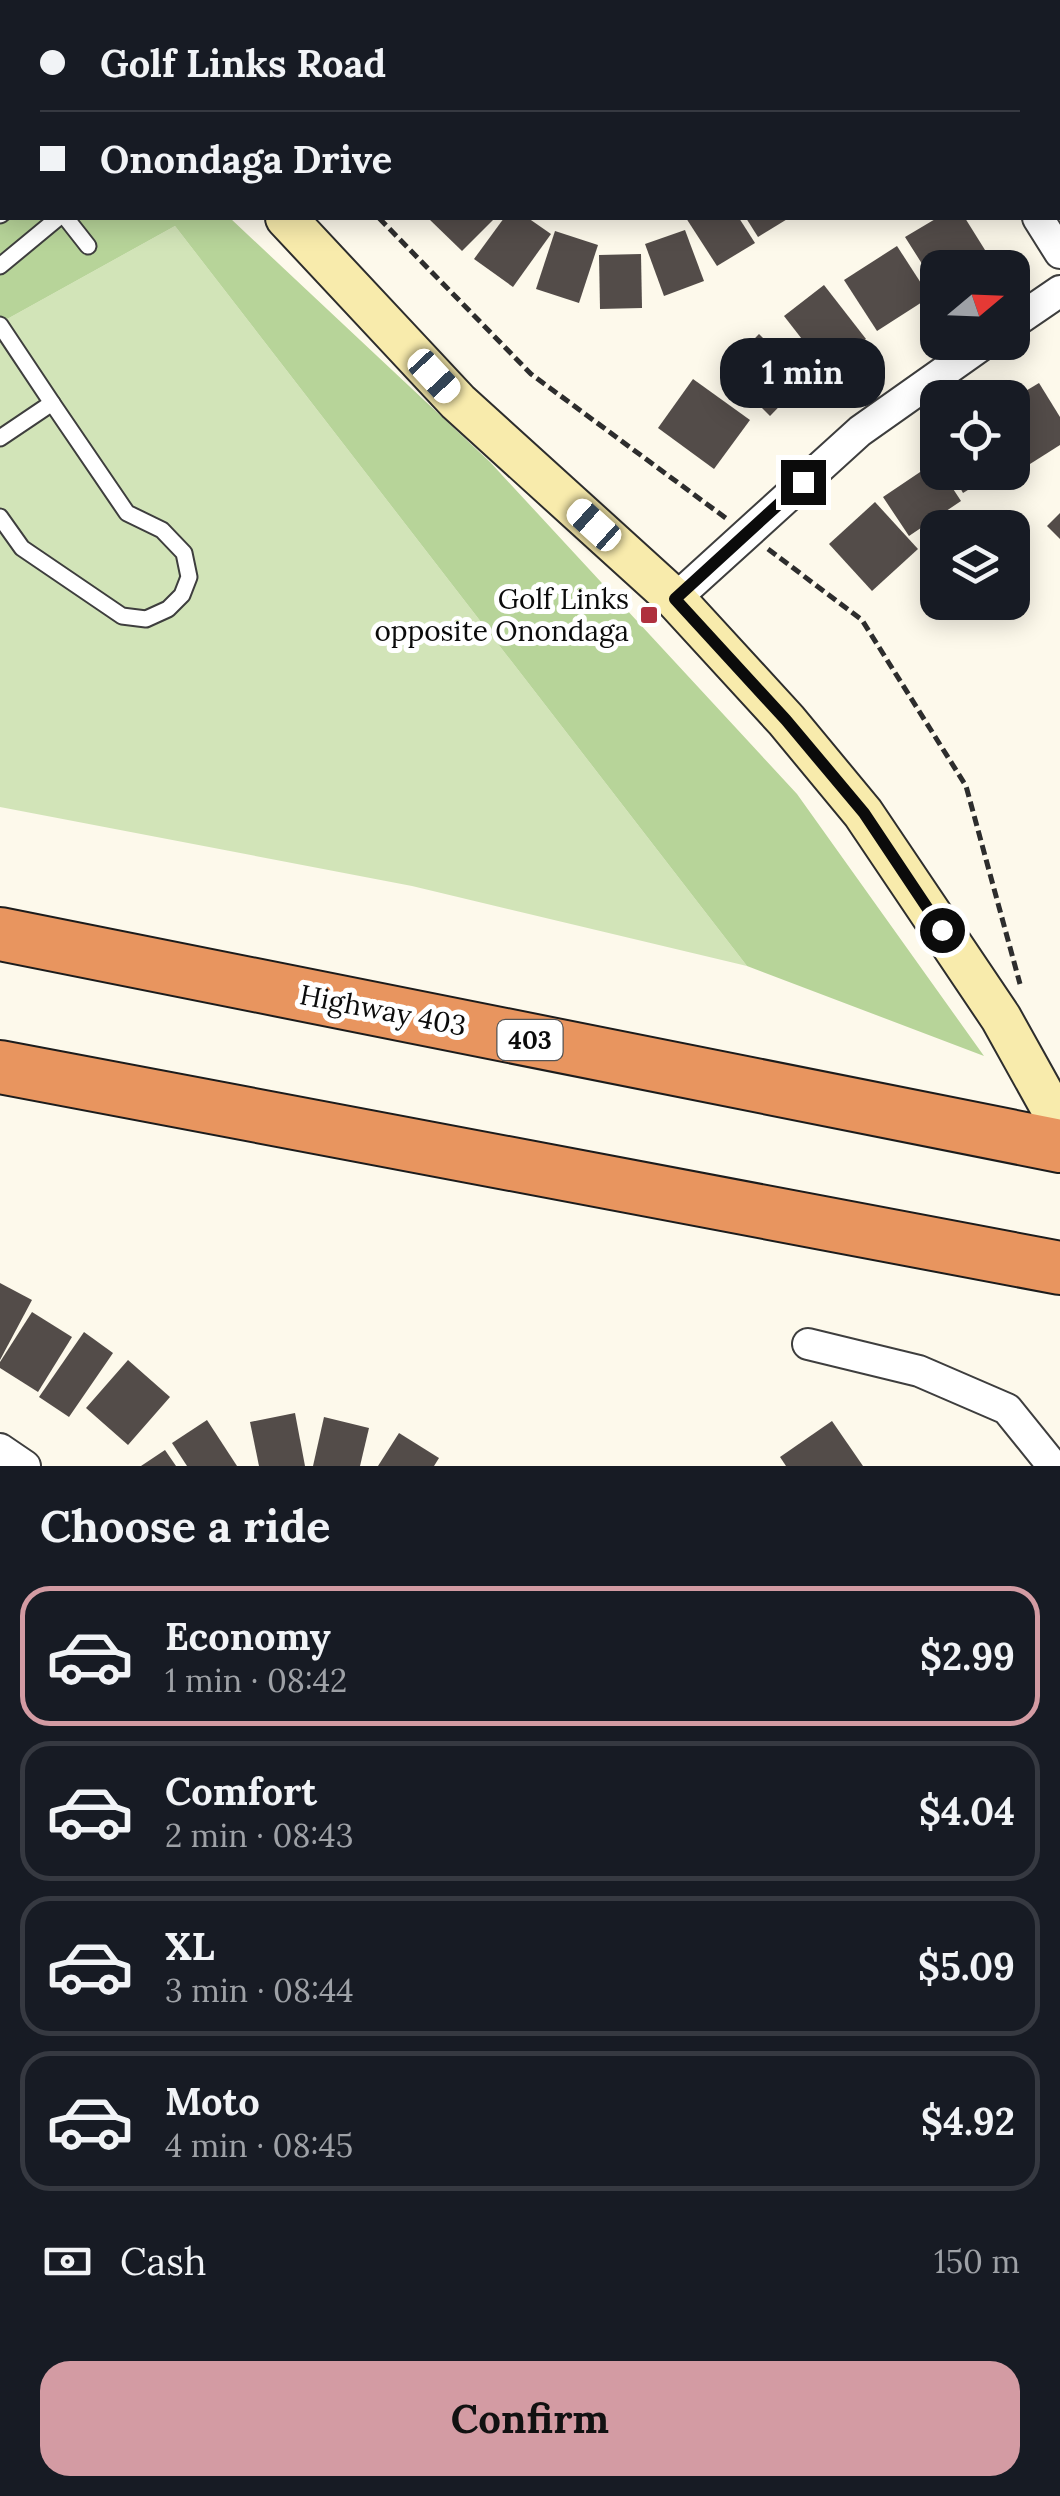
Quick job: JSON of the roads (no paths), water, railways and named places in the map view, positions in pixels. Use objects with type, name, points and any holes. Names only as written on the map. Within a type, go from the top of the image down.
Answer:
[{"type":"highway","name":"Highway 403","points":[[0,934],[1060,1146]]},
{"type":"highway","points":[[0,1067],[1060,1268]]},
{"type":"main road","points":[[288,220],[458,402],[675,599],[786,720],[864,813],[1001,1018],[1060,1124]]},
{"type":"street","points":[[1039,220],[1060,253]]},
{"type":"street","points":[[1030,311],[1060,290]]},
{"type":"street","points":[[675,599],[860,432],[961,360]]},
{"type":"street","points":[[808,1344],[919,1371],[1008,1409],[1052,1466]]},
{"type":"street","points":[[0,1450],[25,1466]]},
{"type":"lane","points":[[0,266],[56,220]]},
{"type":"lane","points":[[68,220],[88,246]]},
{"type":"lane","points":[[0,326],[127,513],[162,530],[184,554],[189,577],[182,595],[168,609],[146,619],[122,616],[22,548],[0,517]]},
{"type":"lane","points":[[0,438],[52,404]]},
{"type":"place","name":"Golf Links opposite Onondaga","points":[[649,615]]}]
